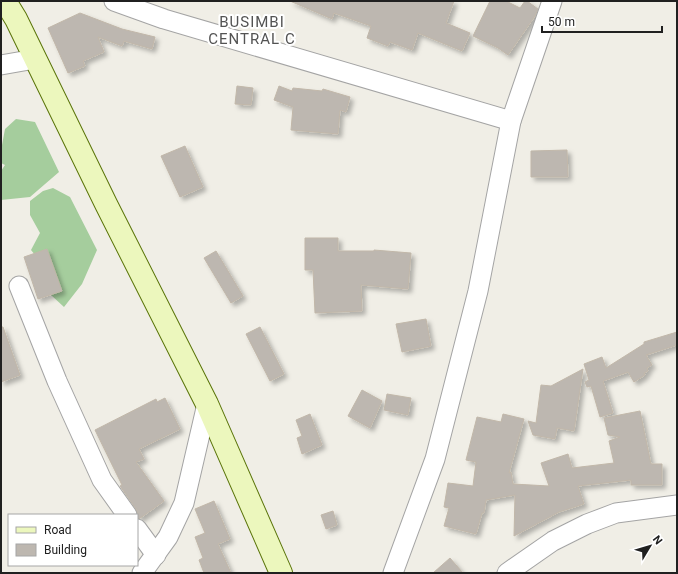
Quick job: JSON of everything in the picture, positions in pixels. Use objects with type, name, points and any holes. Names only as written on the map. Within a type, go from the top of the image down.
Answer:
[{"type":"main road","points":[[5,1],[16,19],[106,204],[207,404],[281,573]]},
{"type":"street","points":[[114,1],[172,22],[511,121]]},
{"type":"street","points":[[393,573],[435,459],[478,292],[511,121],[552,1]]},
{"type":"street","points":[[1,66],[35,59]]},
{"type":"street","points":[[18,286],[57,381],[102,480],[126,514]]},
{"type":"street","points":[[142,573],[168,537],[184,502],[207,404]]},
{"type":"street","points":[[507,573],[553,541],[587,524],[616,513],[677,505]]},
{"type":"street","points":[[138,530],[156,555]]},
{"type":"green space","points":[[16,119],[35,122],[59,172],[30,197],[1,200],[1,171],[5,165],[1,163],[1,144],[2,145],[5,129]]},
{"type":"green space","points":[[53,188],[70,197],[97,250],[82,284],[64,307],[51,295],[55,279],[31,250],[40,233],[30,215],[30,201],[43,191]]},
{"type":"building","points":[[290,1],[454,1],[446,23],[470,33],[462,51],[418,33],[412,50],[390,42],[388,46],[367,38],[371,26],[334,13],[332,19]]},
{"type":"building","points":[[490,1],[506,1],[520,8],[525,1],[527,1],[538,9],[535,16],[508,55],[498,48],[473,36]]},
{"type":"building","points":[[80,13],[122,29],[155,37],[152,49],[124,41],[122,46],[98,37],[104,52],[83,61],[85,66],[68,73],[48,28]]},
{"type":"building","points":[[237,86],[253,88],[251,105],[235,104]]},
{"type":"building","points":[[279,86],[292,91],[293,88],[322,91],[323,89],[350,97],[346,112],[340,110],[338,134],[291,130],[293,107],[274,100]]},
{"type":"building","points":[[185,146],[203,187],[180,197],[161,156]]},
{"type":"building","points":[[567,150],[568,177],[531,177],[531,151]]},
{"type":"building","points":[[305,238],[338,238],[338,251],[374,250],[411,253],[408,289],[361,285],[362,311],[315,313],[313,270],[305,270]]},
{"type":"building","points":[[47,249],[62,291],[38,299],[24,257]]},
{"type":"building","points":[[216,251],[243,296],[231,303],[204,258]]},
{"type":"building","points":[[426,319],[431,346],[402,352],[396,324]]},
{"type":"building","points":[[1,327],[3,327],[20,375],[1,382]]},
{"type":"building","points":[[260,327],[284,374],[270,381],[246,334]]},
{"type":"building","points":[[677,332],[677,345],[646,355],[652,365],[647,368],[648,371],[644,373],[645,375],[634,382],[628,372],[603,381],[613,413],[600,417],[591,386],[587,387],[585,382],[589,380],[584,364],[602,357],[606,368],[644,344],[644,342]]},
{"type":"building","points":[[583,369],[574,431],[557,428],[555,439],[533,435],[528,421],[536,423],[541,385],[551,386]]},
{"type":"building","points":[[362,390],[382,401],[370,428],[348,416]]},
{"type":"building","points":[[387,394],[411,398],[408,415],[384,410]]},
{"type":"building","points":[[165,398],[180,429],[139,449],[144,459],[136,462],[164,501],[139,519],[136,509],[120,486],[122,485],[95,430],[156,399],[157,402]]},
{"type":"building","points":[[640,411],[651,464],[662,464],[662,485],[631,485],[631,480],[578,486],[584,504],[559,512],[514,536],[515,495],[486,500],[484,513],[482,513],[476,534],[444,526],[449,508],[444,507],[448,483],[473,486],[476,462],[466,460],[477,417],[501,422],[503,414],[524,419],[509,473],[511,472],[513,484],[549,486],[541,463],[568,454],[572,468],[614,463],[609,441],[620,437],[608,435],[604,418]]},
{"type":"building","points":[[310,414],[322,445],[302,454],[297,438],[302,436],[296,420]]},
{"type":"building","points":[[214,501],[230,539],[218,544],[231,573],[204,573],[199,560],[203,558],[195,537],[205,533],[195,509]]},
{"type":"building","points":[[333,511],[337,525],[326,529],[321,515]]},
{"type":"building","points":[[450,558],[463,573],[433,573]]},
{"type":"district","name":"BUSIMBI CENTRAL C","points":[[252,30]]}]
